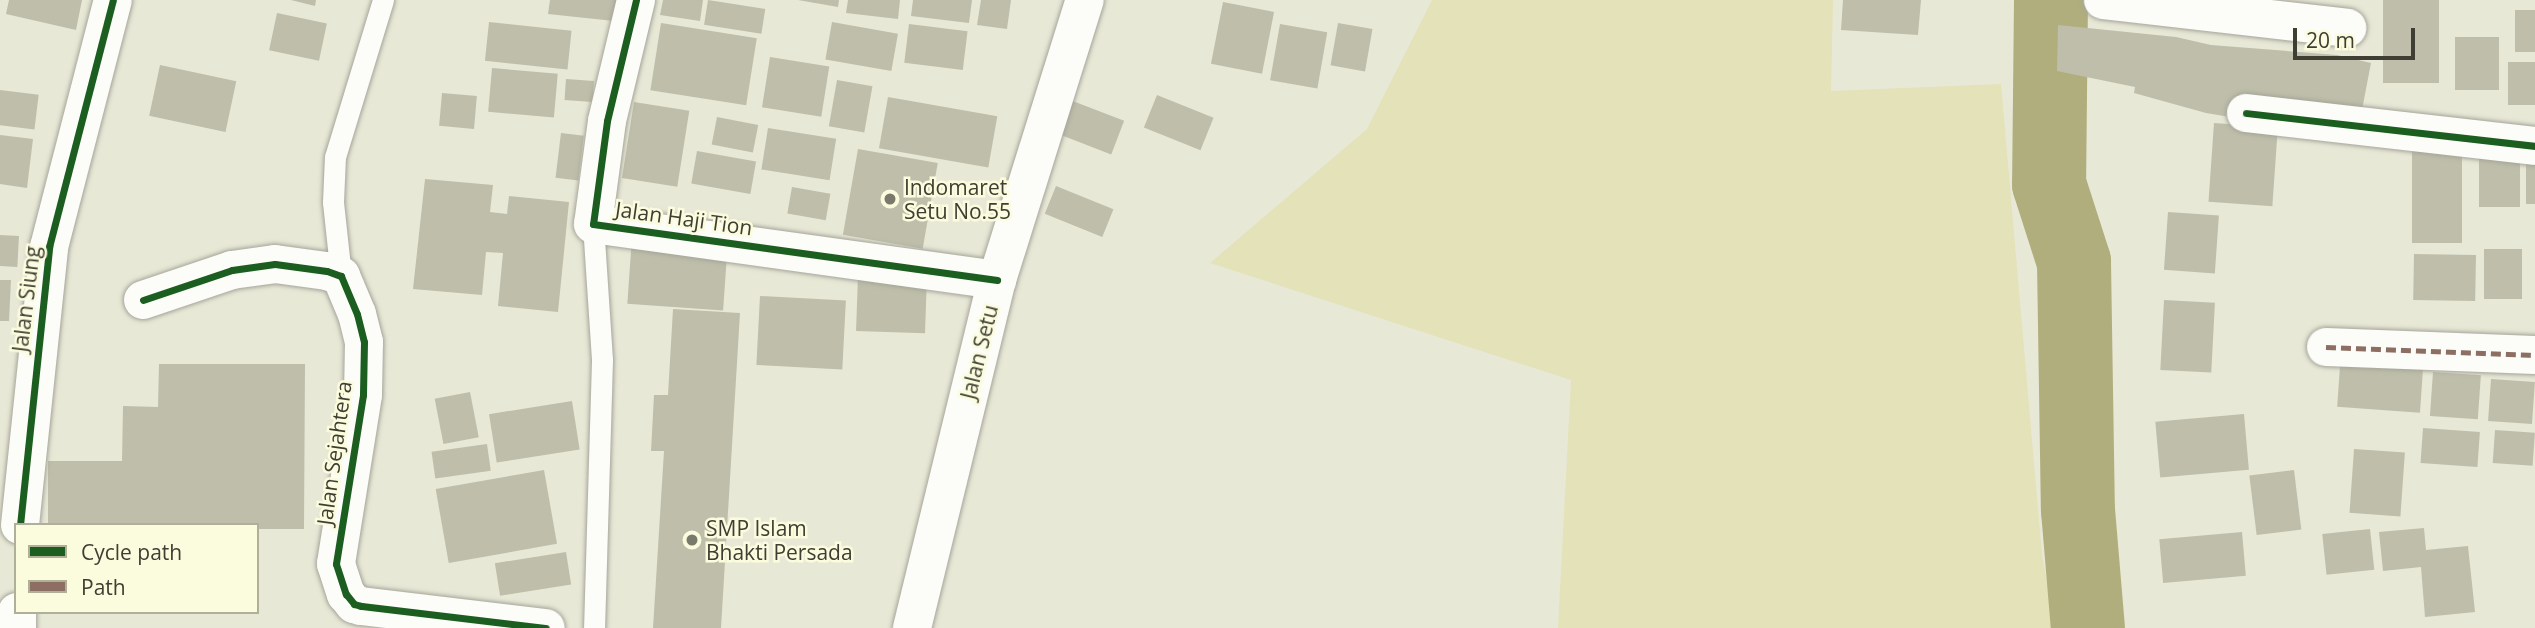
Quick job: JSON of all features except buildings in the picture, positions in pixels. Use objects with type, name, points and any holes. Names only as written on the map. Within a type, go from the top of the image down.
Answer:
[{"type":"street","name":"Jalan Siung","points":[[20,523],[49,247],[113,0]]},
{"type":"street","name":"Jalan Haji Tion","points":[[636,0],[607,121],[593,224],[997,280]]},
{"type":"street","name":"Jalan Setu","points":[[912,628],[997,280],[1085,0]]},
{"type":"street","points":[[2103,0],[2347,28]]},
{"type":"street","points":[[2246,113],[2535,146]]},
{"type":"street","points":[[143,300],[232,270],[275,264],[327,271],[341,276]]},
{"type":"street","name":"Jalan Sejahtera","points":[[341,276],[357,314],[363,342],[363,395],[336,564],[346,593],[354,604],[361,607],[546,628]]},
{"type":"street","points":[[2326,347],[2535,355]]},
{"type":"lane","points":[[341,276],[333,202],[335,157],[383,0]]},
{"type":"lane","name":"Jalan Haji Tion","points":[[593,224],[602,360],[594,628]]},
{"type":"shaded area","points":[[1432,0],[1833,0],[1831,91],[2001,84],[2042,555],[2056,628],[1558,628],[1571,380],[1210,263],[1367,129]]},
{"type":"waterway","points":[[2051,0],[2049,184],[2074,262],[2078,510],[2088,628]]},
{"type":"marked path","points":[[2326,347],[2535,355]]},
{"type":"cycle path","points":[[20,523],[49,247],[113,0]]},
{"type":"cycle path","points":[[636,0],[607,121],[593,224],[997,280]]},
{"type":"cycle path","points":[[2246,113],[2535,146]]},
{"type":"cycle path","points":[[143,300],[232,270],[275,264],[327,271],[341,276],[357,314],[364,342],[363,395],[336,564],[346,594],[354,604],[361,606],[546,628]]},
{"type":"place","name":"Indomaret Setu No.55","points":[[890,199]]},
{"type":"place","name":"SMP Islam Bhakti Persada","points":[[692,540]]}]
